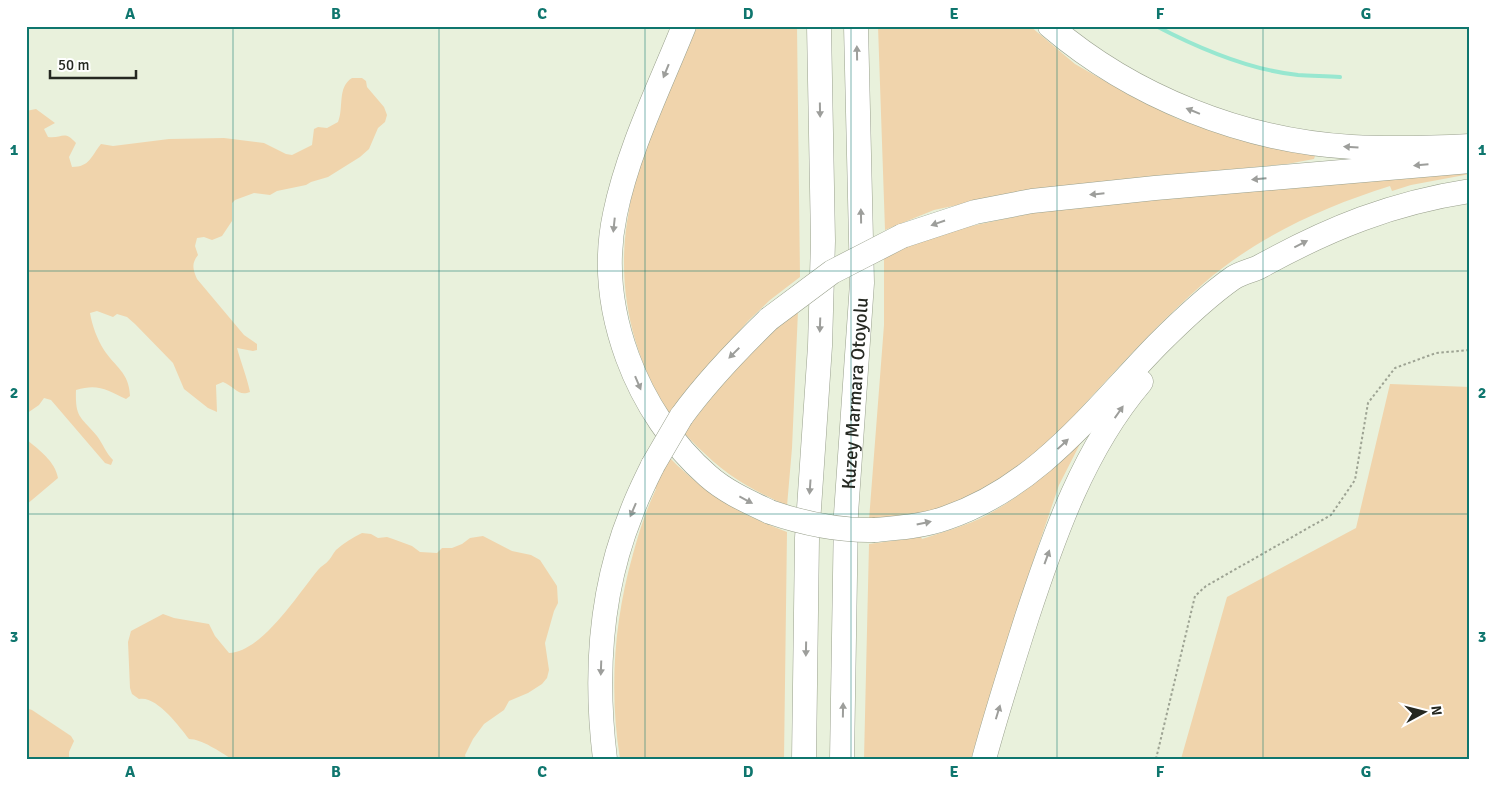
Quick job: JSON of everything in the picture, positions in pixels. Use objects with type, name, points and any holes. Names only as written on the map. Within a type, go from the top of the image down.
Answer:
[{"type":"highway","points":[[684,26],[638,139],[614,216],[611,254],[614,302],[618,327],[641,390],[656,415],[677,443],[709,477],[746,501],[770,512],[817,526],[847,530],[905,527],[944,518],[1003,492],[1024,478],[1075,433],[1179,323],[1234,277],[1258,268],[1311,240],[1365,217],[1423,200],[1470,191]]},
{"type":"highway","name":"Kuzey Marmara Otoyolu","points":[[804,759],[807,538],[820,346],[824,241],[819,26]]},
{"type":"highway","name":"Kuzey Marmara Otoyolu","points":[[842,759],[846,514],[862,284],[856,26]]},
{"type":"highway","points":[[1050,26],[1122,77],[1158,96],[1249,130],[1280,138],[1351,147],[1470,146]]},
{"type":"highway","points":[[605,759],[601,695],[604,618],[613,572],[630,514],[653,465],[682,417],[712,378],[769,319],[832,272],[902,236],[974,212],[1032,201],[1146,189],[1470,161]]},
{"type":"highway","points":[[984,759],[1037,586],[1062,518],[1095,450],[1118,412],[1153,369],[1174,346],[1258,268]]},
{"type":"path","points":[[1156,759],[1195,596],[1206,586],[1331,515],[1355,480],[1368,404],[1395,368],[1436,353],[1470,350]]},
{"type":"shaded area","points":[[697,26],[797,26],[800,277],[770,300],[748,321],[669,413],[645,369],[630,321],[626,297],[624,247],[632,192],[662,108]]},
{"type":"shaded area","points":[[878,26],[1030,26],[1075,64],[1131,96],[1178,119],[1275,148],[1310,152],[1315,156],[1314,159],[1287,164],[1116,180],[1024,191],[934,210],[885,230]]},
{"type":"shaded area","points":[[352,78],[362,78],[366,81],[367,87],[384,107],[387,115],[385,122],[378,128],[369,149],[360,157],[328,177],[306,185],[277,191],[270,195],[254,193],[235,200],[232,203],[232,221],[222,236],[212,240],[204,237],[197,238],[195,246],[198,255],[193,267],[197,279],[244,335],[257,344],[257,350],[253,351],[237,348],[250,392],[239,392],[223,382],[216,385],[217,412],[208,408],[184,389],[173,363],[127,317],[117,314],[113,317],[97,311],[90,313],[95,332],[108,356],[124,375],[130,396],[126,399],[102,388],[90,387],[76,390],[76,399],[80,416],[97,436],[113,460],[111,465],[105,463],[51,400],[44,398],[39,405],[26,414],[26,111],[36,109],[55,123],[44,129],[48,137],[66,135],[76,143],[69,157],[72,167],[78,167],[86,163],[101,144],[113,146],[169,139],[224,138],[264,143],[292,155],[312,145],[314,129],[318,127],[327,128],[338,122],[344,87]]},
{"type":"shaded area","points":[[1470,170],[1470,174],[1411,185],[1392,191],[1390,186],[1365,194],[1316,214],[1268,238],[1224,266],[1189,296],[1133,352],[1049,443],[1015,471],[988,488],[947,506],[918,513],[869,520],[884,325],[884,258],[903,247],[962,228],[1056,208]]},
{"type":"shaded area","points":[[798,311],[792,448],[787,506],[737,480],[705,454],[684,433],[743,356]]},
{"type":"shaded area","points":[[1390,384],[1470,387],[1470,759],[1181,759],[1227,597],[1356,528]]},
{"type":"shaded area","points":[[26,439],[50,461],[58,478],[26,505]]},
{"type":"shaded area","points":[[1081,442],[1059,485],[1022,594],[971,759],[864,759],[869,544],[921,537],[922,539],[979,519],[1000,508],[1024,491]]},
{"type":"shaded area","points":[[669,457],[696,482],[724,502],[754,518],[787,532],[784,759],[620,759],[614,681],[621,605],[640,529],[656,489],[654,488]]},
{"type":"shaded area","points":[[362,533],[371,534],[378,538],[387,537],[412,546],[420,552],[437,553],[442,548],[452,548],[470,538],[483,536],[512,551],[531,555],[540,560],[557,586],[558,603],[545,643],[549,670],[547,678],[542,684],[528,693],[509,701],[504,710],[484,724],[473,739],[465,755],[466,759],[232,759],[205,743],[189,739],[160,706],[146,699],[139,699],[132,694],[130,688],[128,642],[131,631],[163,614],[174,618],[209,624],[215,636],[229,653],[241,650],[254,643],[266,633],[290,607],[336,550]]},
{"type":"shaded area","points":[[26,708],[71,736],[74,741],[69,752],[69,759],[26,759]]},
{"type":"waterway","points":[[1156,26],[1207,50],[1261,68],[1298,75],[1340,77]]}]
